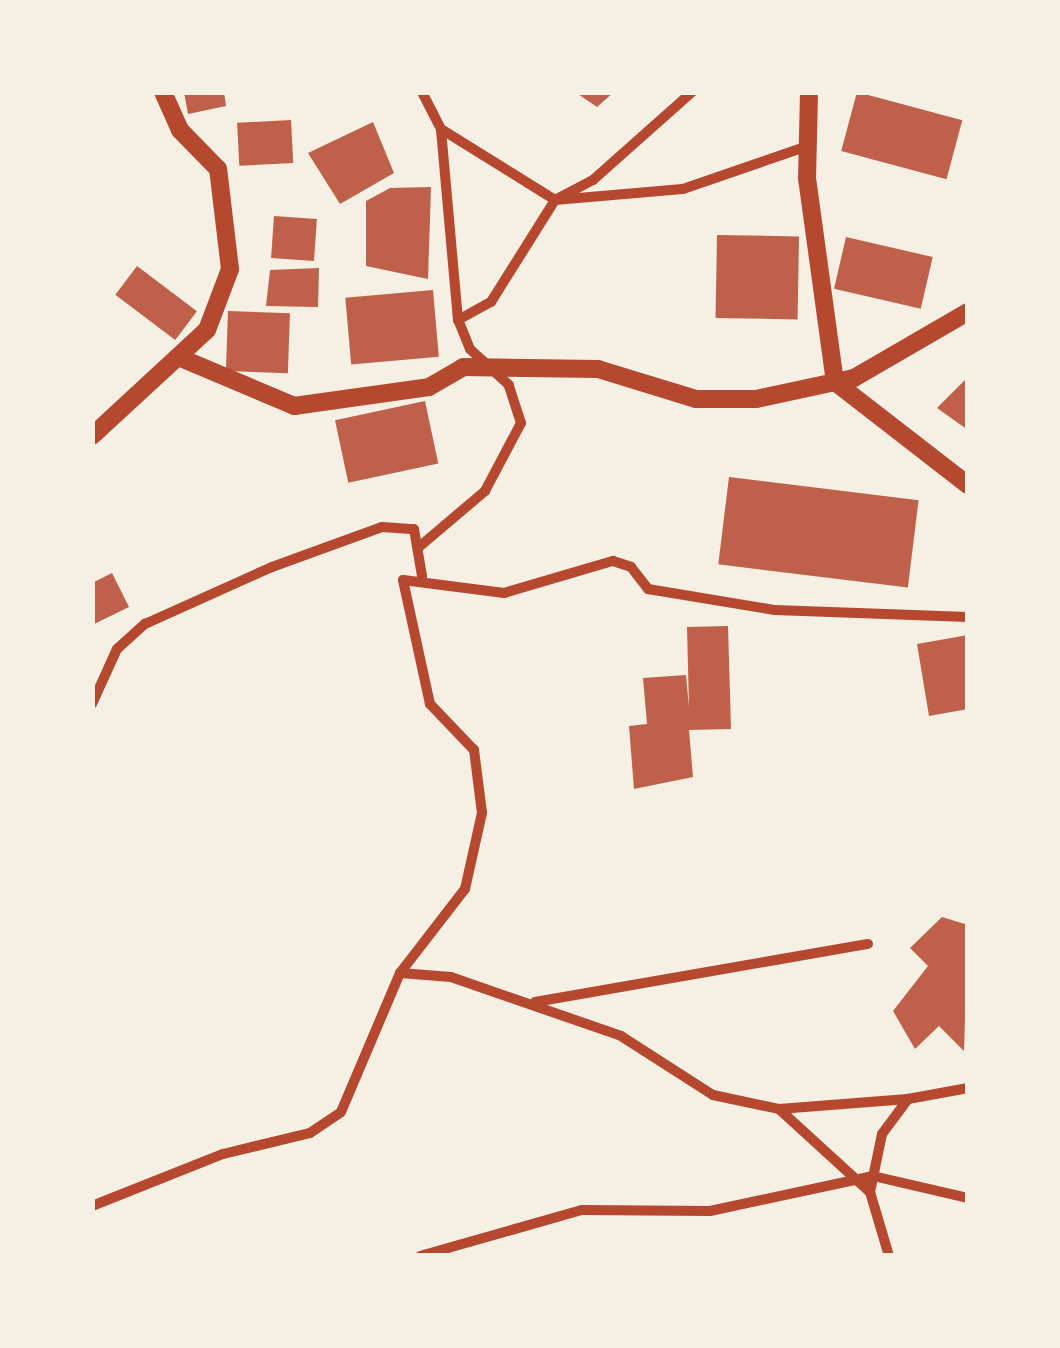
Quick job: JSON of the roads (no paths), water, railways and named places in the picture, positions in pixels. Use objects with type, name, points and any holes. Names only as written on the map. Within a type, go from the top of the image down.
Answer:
[{"type":"street","points":[[92,436],[183,358],[207,330],[230,269],[218,168],[180,130],[163,92]]},
{"type":"street","points":[[419,547],[485,491],[522,423],[509,385],[490,370],[458,320],[441,129],[422,92]]},
{"type":"street","points":[[458,320],[491,302],[555,200],[593,180],[692,92]]},
{"type":"street","points":[[809,92],[808,146],[835,382],[968,486]]},
{"type":"street","points":[[441,129],[555,200],[682,189],[808,146]]},
{"type":"street","points":[[183,358],[294,406],[429,387],[463,367],[598,369],[696,399],[756,399],[835,382],[968,312]]},
{"type":"street","points":[[92,704],[117,650],[145,624],[382,527],[414,530],[422,576]]},
{"type":"street","points":[[92,1206],[223,1154],[310,1133],[340,1112],[400,973],[465,890],[482,813],[474,750],[430,704],[403,580],[422,576],[504,593],[613,561],[631,567],[648,589],[775,610],[968,617]]},
{"type":"street","points":[[534,1002],[868,944]]},
{"type":"street","points":[[400,973],[451,977],[534,1002],[621,1036],[713,1094],[779,1109],[908,1099],[968,1088]]},
{"type":"street","points":[[889,1256],[870,1192],[882,1134],[908,1099]]},
{"type":"street","points":[[779,1109],[870,1192]]},
{"type":"street","points":[[426,1254],[582,1210],[710,1211],[873,1176],[968,1198]]}]
